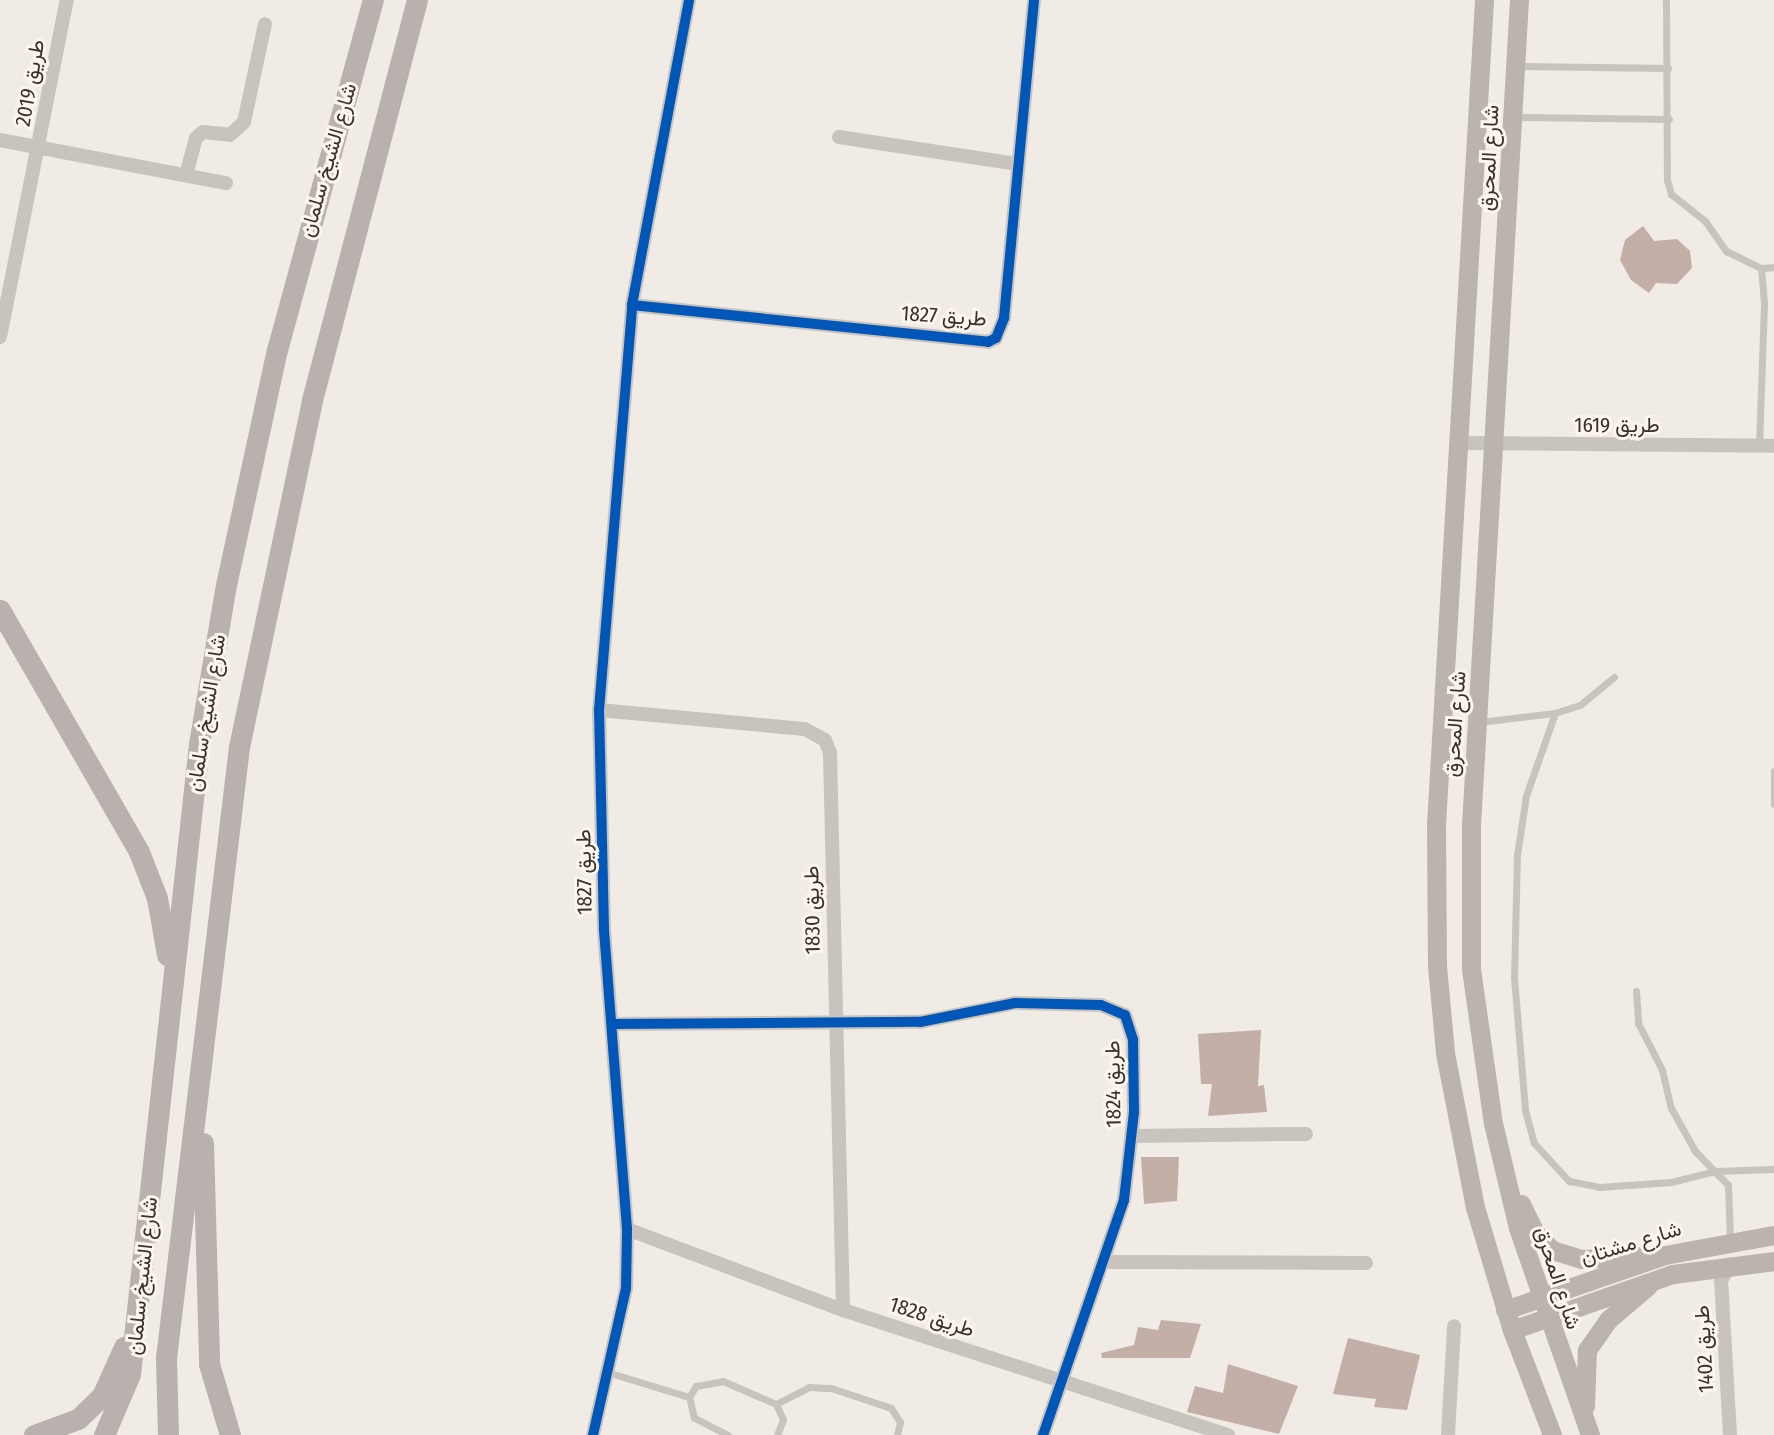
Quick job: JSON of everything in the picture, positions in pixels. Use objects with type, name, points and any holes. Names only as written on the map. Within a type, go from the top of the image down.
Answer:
[{"type":"main road","name":"شارع الشيخ سلمان","points":[[104,1435],[119,1408],[130,1374],[143,1281],[172,981],[199,744],[242,507],[297,272],[373,0]]},
{"type":"main road","name":"شارع الشيخ سلمان","points":[[168,1435],[166,1358],[239,747],[261,626],[336,299],[417,0]]},
{"type":"main road","name":"شارع المحرق","points":[[1484,0],[1481,93],[1436,824],[1437,966],[1459,1141],[1505,1310],[1552,1435]]},
{"type":"main road","name":"شارع المحرق","points":[[1519,0],[1496,444],[1471,824],[1471,969],[1501,1162],[1538,1297],[1588,1431]]},
{"type":"main road","points":[[1481,93],[1515,95]]},
{"type":"main road","points":[[0,610],[139,852],[157,898],[172,981]]},
{"type":"main road","points":[[0,642],[25,652]]},
{"type":"main road","points":[[201,1073],[209,1364],[230,1435]]},
{"type":"main road","points":[[1501,1162],[1534,1231],[1552,1250],[1581,1259],[1665,1255]]},
{"type":"main road","name":"شارع مشتان","points":[[1505,1310],[1665,1255],[1730,1240],[1774,1235]]},
{"type":"main road","name":"شارع مشتان","points":[[1512,1330],[1656,1279],[1730,1264],[1772,1259]]},
{"type":"main road","points":[[1588,1431],[1587,1350],[1609,1319],[1656,1279]]},
{"type":"main road","points":[[34,1435],[78,1419],[102,1396],[118,1369],[143,1281]]},
{"type":"street","name":"طريق 2019","points":[[0,337],[40,147],[67,0]]},
{"type":"street","name":"طريق 1827","points":[[593,1435],[626,1289],[627,1229],[604,929],[599,710],[632,305],[689,0]]},
{"type":"street","name":"طريق 1827","points":[[632,305],[988,342],[996,338],[1004,318],[1034,0]]},
{"type":"street","points":[[186,175],[196,138],[203,132],[230,135],[244,122],[265,24]]},
{"type":"street","points":[[839,137],[1018,164]]},
{"type":"street","points":[[0,139],[226,183]]},
{"type":"street","name":"طريق 1619","points":[[1460,443],[1774,446]]},
{"type":"street","name":"طريق 1830","points":[[599,710],[806,729],[825,740],[830,753],[843,1310]]},
{"type":"street","name":"طريق 1824","points":[[612,1024],[950,1019],[988,1005],[1015,1003],[1114,1007],[1125,1015],[1133,1039],[1133,1136],[1124,1200],[1043,1435]]},
{"type":"street","name":"طريق 1824","points":[[1133,1136],[1306,1135]]},
{"type":"street","name":"طريق 1828","points":[[627,1229],[843,1310],[1228,1435]]},
{"type":"street","points":[[1104,1262],[1366,1263]]},
{"type":"street","name":"طريق 1402","points":[[1730,1264],[1721,1281],[1730,1435]]},
{"type":"street","points":[[1448,1435],[1454,1326]]},
{"type":"lane","points":[[1666,0],[1669,119],[1667,180],[1671,194],[1705,221],[1726,251],[1761,268],[1774,267]]},
{"type":"lane","points":[[1517,66],[1668,68]]},
{"type":"lane","points":[[1514,117],[1669,119]]},
{"type":"lane","points":[[1759,447],[1764,304],[1761,268]]},
{"type":"lane","points":[[1478,722],[1555,713],[1593,698],[1614,677]]},
{"type":"lane","points":[[1555,713],[1526,796],[1517,855],[1514,978],[1525,1110],[1534,1143],[1570,1181],[1599,1187],[1671,1182],[1715,1171],[1774,1170]]},
{"type":"lane","points":[[1774,771],[1774,804]]},
{"type":"lane","points":[[1636,991],[1639,1023],[1662,1069],[1671,1108],[1695,1152],[1715,1171],[1731,1196],[1730,1240]]},
{"type":"lane","points":[[606,1371],[689,1397]]},
{"type":"lane","points":[[728,1435],[694,1418],[689,1397],[696,1387],[714,1380],[776,1404],[783,1420],[777,1435]]},
{"type":"lane","points":[[776,1404],[809,1387],[831,1388],[891,1408],[900,1422],[897,1435]]},
{"type":"building","points":[[1643,226],[1654,241],[1677,239],[1690,251],[1692,268],[1677,284],[1656,283],[1649,293],[1631,280],[1620,260],[1625,240]]},
{"type":"building","points":[[1261,1030],[1258,1086],[1264,1085],[1267,1112],[1208,1116],[1212,1084],[1201,1084],[1198,1034]]},
{"type":"building","points":[[1141,1157],[1179,1157],[1177,1201],[1144,1204]]},
{"type":"building","points":[[1161,1320],[1201,1324],[1190,1358],[1102,1358],[1101,1353],[1134,1345],[1138,1327],[1158,1330]]},
{"type":"building","points":[[1348,1338],[1420,1355],[1407,1410],[1374,1407],[1376,1399],[1333,1394]]},
{"type":"building","points":[[1228,1364],[1298,1386],[1279,1434],[1187,1412],[1195,1386],[1223,1393]]},
{"type":"cycle path","points":[[593,1435],[626,1289],[627,1229],[604,929],[599,710],[632,305],[689,0]]},
{"type":"cycle path","points":[[632,305],[988,342],[996,338],[1004,318],[1034,0]]},
{"type":"cycle path","points":[[612,1024],[920,1022],[1015,1003],[1101,1005],[1125,1015],[1133,1039],[1134,1112],[1124,1200],[1043,1435]]}]
